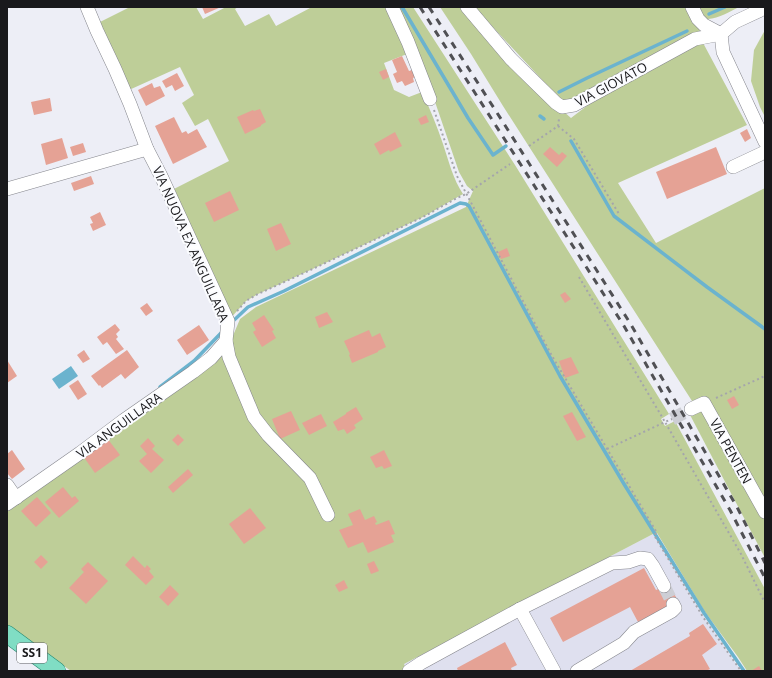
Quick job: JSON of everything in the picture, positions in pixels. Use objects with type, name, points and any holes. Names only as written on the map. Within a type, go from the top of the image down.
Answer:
[{"type":"main road","name":"SS1","points":[[7,634],[57,671]]},
{"type":"street","name":"VIA NUOVA EX ANGUILLARA","points":[[87,7],[130,104],[147,149],[228,321],[226,341],[228,357],[254,418],[268,436],[310,478],[328,515]]},
{"type":"street","points":[[392,7],[408,42],[430,99]]},
{"type":"street","name":"VIA GIOVATO","points":[[467,7],[511,59],[562,107],[574,105],[694,39],[721,34]]},
{"type":"street","points":[[692,7],[698,19],[704,25],[721,34]]},
{"type":"street","points":[[721,34],[736,22],[765,8]]},
{"type":"street","points":[[721,34],[723,52],[765,142]]},
{"type":"street","points":[[7,189],[147,149]]},
{"type":"street","points":[[733,167],[765,152]]},
{"type":"street","name":"VIA ANGUILLARA","points":[[10,494],[80,453],[193,372],[211,358],[226,341]]},
{"type":"street","name":"VIA PENTEN","points":[[691,409],[704,404],[765,512]]},
{"type":"street","points":[[409,671],[520,609],[612,563],[628,562],[640,558],[648,559],[664,586]]},
{"type":"street","points":[[577,671],[624,643],[634,632],[672,611],[675,608],[673,604]]},
{"type":"street","points":[[520,609],[554,671]]},
{"type":"path","points":[[430,99],[457,176],[552,356],[657,533],[654,536],[702,617],[741,671]]},
{"type":"path","points":[[529,146],[558,126],[574,139],[619,214]]},
{"type":"path","points":[[228,321],[246,301],[258,294],[422,217],[466,194],[510,164]]},
{"type":"path","points":[[579,277],[741,554],[765,603]]},
{"type":"path","points":[[704,404],[765,376]]},
{"type":"path","points":[[607,449],[672,419]]},
{"type":"shaded area","points":[[653,534],[703,615],[741,671],[407,671],[404,664]]},
{"type":"green space","points":[[130,7],[196,7],[203,19],[226,7],[238,7],[235,9],[245,26],[269,14],[276,26],[312,7],[387,7],[407,54],[384,63],[394,90],[409,97],[422,92],[431,111],[454,176],[463,194],[423,217],[258,294],[246,301],[228,321],[168,192],[229,161],[208,119],[195,126],[182,103],[194,95],[180,67],[129,90],[98,23]]},
{"type":"green space","points":[[396,7],[413,7],[515,165],[669,414],[661,419],[665,426],[675,421],[765,589],[765,671],[747,671],[705,612],[657,533],[404,664],[407,671],[71,671],[7,626],[7,507],[232,338],[240,319],[256,307],[466,207],[473,191],[467,186],[459,172],[433,96]]},
{"type":"green space","points":[[440,7],[462,7],[523,76],[571,118],[605,92],[702,41],[747,125],[618,183],[656,243],[765,188],[765,505],[705,396],[692,401]]},
{"type":"green space","points":[[474,7],[688,7],[700,31],[596,85],[583,95],[570,102],[560,99]]},
{"type":"green space","points":[[696,7],[739,7],[720,16],[709,19],[700,16]]},
{"type":"green space","points":[[765,30],[765,117],[751,81],[754,50]]},
{"type":"green space","points":[[705,410],[765,519],[765,558],[689,413]]},
{"type":"water","points":[[71,366],[78,376],[59,389],[52,379]]},
{"type":"building","points":[[202,7],[221,7],[205,14]]},
{"type":"building","points":[[402,56],[409,71],[412,70],[415,77],[413,78],[414,82],[405,86],[402,81],[397,83],[393,74],[397,72],[392,60]]},
{"type":"building","points":[[386,69],[389,77],[383,80],[379,72]]},
{"type":"building","points":[[177,73],[184,86],[175,91],[172,85],[166,88],[162,81]]},
{"type":"building","points":[[152,83],[154,88],[160,86],[165,96],[146,106],[138,90]]},
{"type":"building","points":[[50,98],[52,111],[34,115],[31,102]]},
{"type":"building","points":[[260,109],[266,122],[245,134],[237,117],[253,110]]},
{"type":"building","points":[[426,115],[429,122],[421,125],[418,119]]},
{"type":"building","points":[[174,117],[182,133],[186,131],[188,134],[197,129],[207,147],[173,164],[155,126]]},
{"type":"building","points":[[747,129],[751,138],[745,142],[740,133]]},
{"type":"building","points":[[395,132],[402,146],[390,152],[389,150],[380,155],[374,144]]},
{"type":"building","points":[[62,138],[68,158],[46,165],[41,144]]},
{"type":"building","points":[[83,143],[86,152],[73,156],[70,147]]},
{"type":"building","points":[[550,147],[559,155],[562,152],[567,156],[557,167],[543,154]]},
{"type":"building","points":[[716,147],[727,174],[667,199],[656,172]]},
{"type":"building","points":[[91,176],[94,184],[74,191],[71,183]]},
{"type":"building","points":[[230,191],[239,210],[214,222],[205,203]]},
{"type":"building","points":[[100,212],[106,225],[93,231],[90,224],[93,223],[90,217]]},
{"type":"building","points":[[281,223],[291,244],[276,251],[267,229]]},
{"type":"building","points":[[507,248],[510,256],[501,259],[498,252]]},
{"type":"building","points":[[565,292],[571,299],[565,303],[560,295]]},
{"type":"building","points":[[147,303],[153,311],[146,316],[140,308]]},
{"type":"building","points":[[327,312],[333,322],[319,328],[315,317]]},
{"type":"building","points":[[264,315],[274,330],[272,331],[276,338],[262,347],[253,332],[256,330],[252,323]]},
{"type":"building","points":[[115,324],[120,330],[116,334],[118,337],[116,339],[124,349],[116,354],[107,342],[103,345],[97,337]]},
{"type":"building","points":[[199,325],[209,340],[187,355],[177,340]]},
{"type":"building","points":[[369,330],[372,337],[380,333],[386,347],[352,363],[344,341]]},
{"type":"building","points":[[84,350],[90,359],[83,363],[77,355]]},
{"type":"building","points":[[127,350],[139,367],[125,379],[121,374],[102,388],[100,385],[99,386],[91,376]]},
{"type":"building","points":[[571,357],[579,373],[565,378],[559,361]]},
{"type":"building","points":[[7,360],[17,376],[7,383]]},
{"type":"building","points":[[78,380],[87,394],[78,400],[69,386]]},
{"type":"building","points":[[734,396],[739,405],[732,409],[727,400]]},
{"type":"building","points":[[356,407],[363,419],[354,425],[356,428],[347,434],[344,429],[338,431],[333,422]]},
{"type":"building","points":[[291,411],[300,430],[280,439],[272,419]]},
{"type":"building","points":[[572,412],[586,437],[577,441],[563,416]]},
{"type":"building","points":[[321,414],[327,426],[309,435],[302,423]]},
{"type":"building","points":[[178,434],[184,440],[178,446],[172,440]]},
{"type":"building","points":[[107,438],[120,455],[95,473],[83,456]]},
{"type":"building","points":[[148,438],[155,446],[152,449],[164,460],[151,473],[139,461],[147,454],[140,446]]},
{"type":"building","points":[[12,450],[25,469],[12,479],[7,473],[7,454]]},
{"type":"building","points":[[384,450],[392,466],[384,469],[382,466],[376,468],[370,457]]},
{"type":"building","points":[[188,469],[193,475],[173,493],[168,487]]},
{"type":"building","points":[[63,487],[72,498],[75,496],[79,501],[59,518],[45,502]]},
{"type":"building","points":[[37,497],[51,513],[36,527],[21,511]]},
{"type":"building","points":[[250,508],[266,528],[244,544],[229,524]]},
{"type":"building","points":[[360,509],[365,520],[374,516],[377,522],[375,523],[376,525],[389,520],[395,534],[391,535],[394,542],[368,553],[363,542],[348,548],[339,530],[353,525],[348,514]]},
{"type":"building","points":[[41,555],[48,562],[41,569],[34,562]]},
{"type":"building","points":[[133,556],[145,568],[147,565],[151,569],[149,571],[154,577],[146,585],[125,565]]},
{"type":"building","points":[[374,561],[379,571],[371,574],[367,564]]},
{"type":"building","points":[[88,562],[108,581],[86,604],[69,588],[84,572],[81,569]]},
{"type":"building","points":[[644,568],[656,590],[669,584],[678,601],[638,622],[630,607],[563,642],[550,618]]},
{"type":"building","points":[[344,580],[348,588],[339,592],[335,585]]},
{"type":"building","points":[[170,585],[179,594],[168,606],[159,597]]},
{"type":"building","points":[[703,624],[717,644],[702,655],[710,669],[706,671],[630,671],[690,636],[689,633]]},
{"type":"building","points":[[505,642],[517,665],[511,668],[512,671],[458,671],[457,668]]},
{"type":"building","points":[[759,666],[762,671],[751,671]]},
{"type":"waterway","points":[[402,7],[468,118],[493,155],[506,146]]},
{"type":"waterway","points":[[709,14],[725,7]]},
{"type":"waterway","points":[[559,92],[687,31]]},
{"type":"waterway","points":[[540,116],[544,119]]},
{"type":"waterway","points":[[571,141],[614,216],[765,329]]},
{"type":"waterway","points":[[231,323],[248,307],[284,291],[460,203],[469,206],[560,376],[624,484],[704,613],[744,671]]},
{"type":"waterway","points":[[160,387],[194,361],[222,332]]},
{"type":"tunnel","points":[[672,419],[691,409]]},
{"type":"tunnel","points":[[664,586],[673,604]]},
{"type":"railway","points":[[420,7],[624,326],[730,510],[765,578]]},
{"type":"railway","points":[[429,7],[630,323],[737,507],[765,563]]}]
